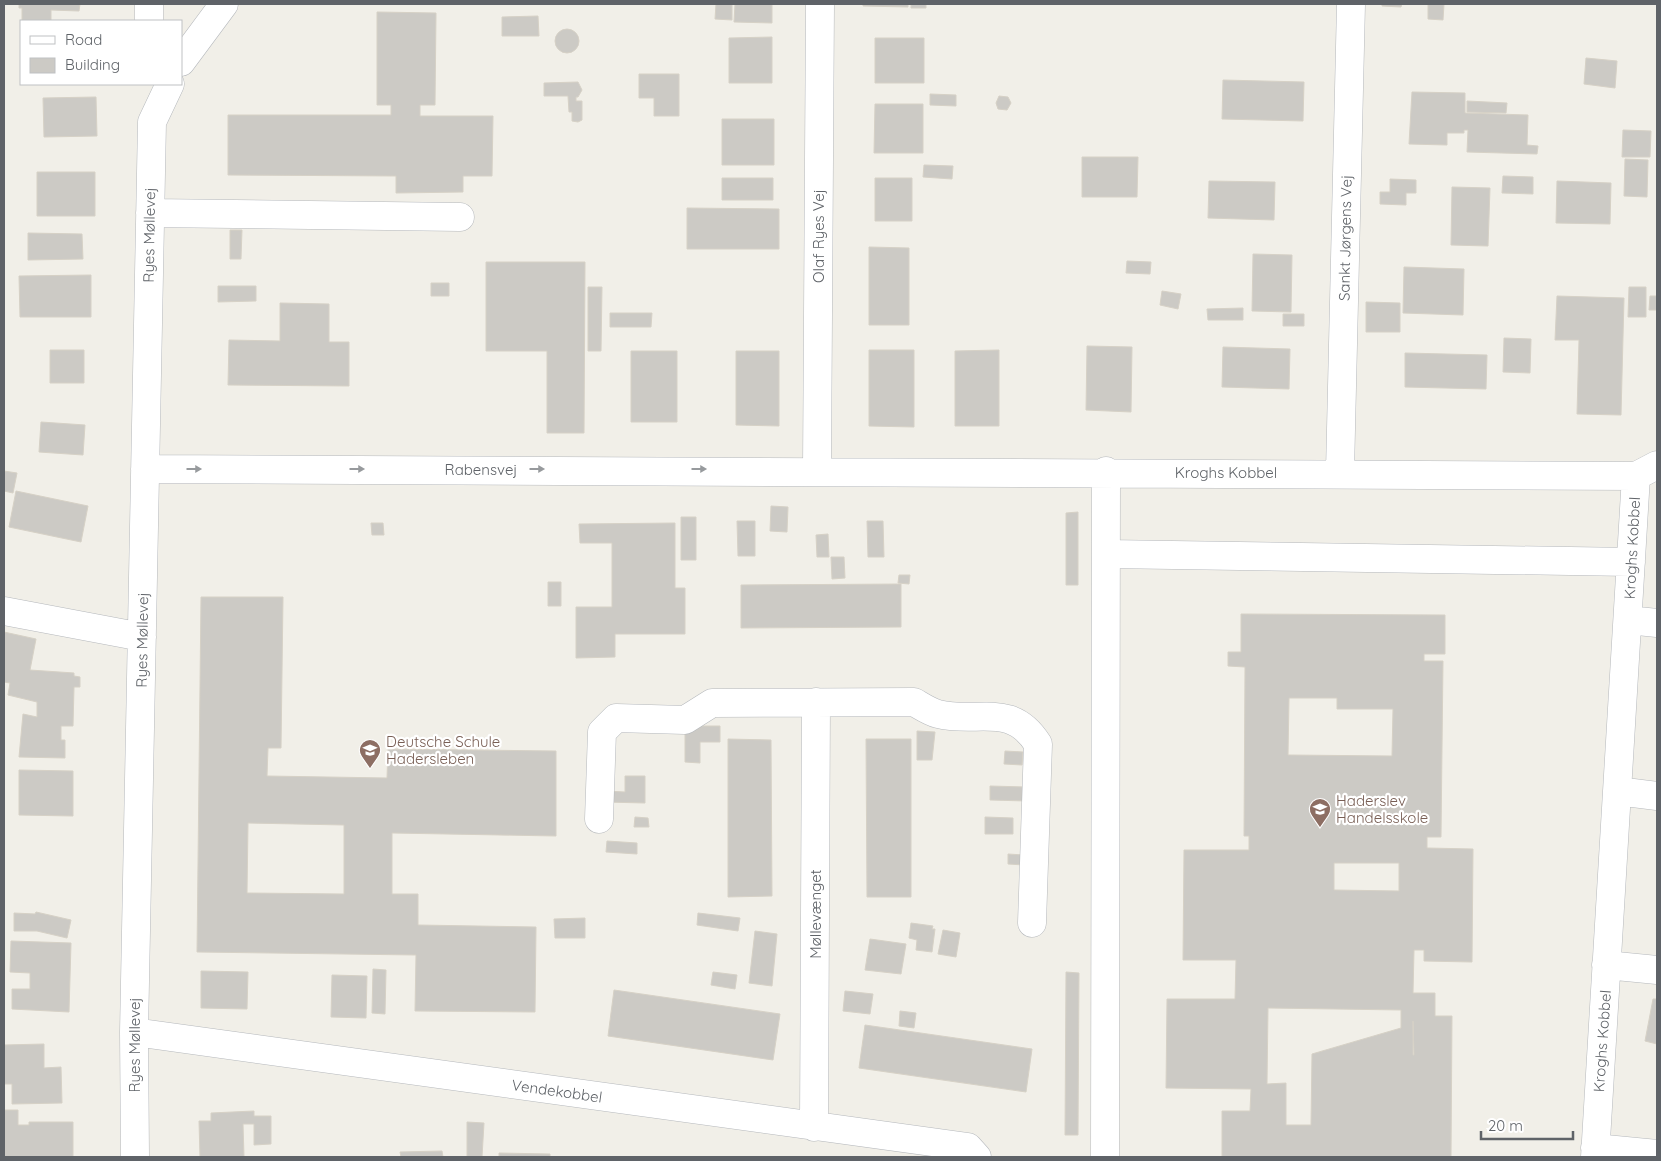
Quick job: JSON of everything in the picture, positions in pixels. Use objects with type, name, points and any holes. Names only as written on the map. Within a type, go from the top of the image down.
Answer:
[{"type":"street","points":[[149,4],[149,20]]},
{"type":"street","points":[[182,61],[224,4]]},
{"type":"street","name":"Olaf Ryes Vej","points":[[817,469],[820,4]]},
{"type":"street","name":"Sankt Jørgens Vej","points":[[1340,472],[1350,4]]},
{"type":"street","name":"Ryes Møllevej","points":[[135,1157],[134,1032],[152,122],[151,85]]},
{"type":"street","name":"Ryes Møllevej","points":[[152,122],[170,85]]},
{"type":"street","points":[[150,213],[460,217]]},
{"type":"street","name":"Rabensvej","points":[[145,469],[817,469]]},
{"type":"street","name":"Kroghs Kobbel","points":[[817,469],[1340,472],[1647,470],[1631,562],[1595,1152],[1657,1154]]},
{"type":"street","points":[[1105,1157],[1108,554],[1106,471]]},
{"type":"street","points":[[1108,554],[1631,562]]},
{"type":"street","points":[[4,611],[142,637]]},
{"type":"street","name":"Kroghs Kobbel","points":[[1628,620],[1657,623]]},
{"type":"street","name":"Møllevænget","points":[[814,1127],[816,702]]},
{"type":"street","points":[[599,819],[602,732],[616,718],[685,720],[712,703],[914,702],[938,714],[1011,718],[1030,731],[1038,744],[1032,923]]},
{"type":"street","points":[[1618,791],[1657,796]]},
{"type":"street","points":[[1606,965],[1657,970]]},
{"type":"street","name":"Vendekobbel","points":[[134,1032],[968,1148],[977,1157]]},
{"type":"building","points":[[19,4],[80,4],[79,11],[51,10],[51,20],[22,20],[22,8],[19,8]]},
{"type":"building","points":[[716,4],[732,4],[732,20],[715,19]]},
{"type":"building","points":[[735,4],[772,4],[772,23],[734,22]]},
{"type":"building","points":[[863,4],[908,4],[908,7],[863,6]]},
{"type":"building","points":[[911,4],[926,4],[926,8],[911,8]]},
{"type":"building","points":[[1382,4],[1402,4],[1401,7],[1382,6]]},
{"type":"building","points":[[1428,4],[1444,4],[1443,20],[1428,19]]},
{"type":"building","points":[[377,12],[436,13],[435,105],[420,105],[420,116],[493,116],[492,176],[463,176],[463,192],[396,193],[396,176],[228,175],[228,115],[391,115],[391,105],[377,105]]},
{"type":"building","points":[[538,16],[539,36],[502,36],[502,17]]},
{"type":"building","points":[[567,29],[575,33],[579,41],[575,49],[567,53],[559,49],[555,41],[559,33]]},
{"type":"building","points":[[772,37],[772,83],[729,83],[729,38]]},
{"type":"building","points":[[875,38],[924,38],[924,83],[875,83]]},
{"type":"building","points":[[1586,58],[1617,61],[1615,88],[1584,84]]},
{"type":"building","points":[[639,74],[679,74],[679,116],[654,116],[654,98],[639,98]]},
{"type":"building","points":[[1223,80],[1304,82],[1303,121],[1222,119]]},
{"type":"building","points":[[578,82],[582,90],[578,97],[576,97],[576,101],[582,101],[582,120],[578,122],[572,121],[572,112],[569,112],[568,96],[544,96],[544,83]]},
{"type":"building","points":[[1412,92],[1465,93],[1465,113],[1528,115],[1527,145],[1538,146],[1537,154],[1467,152],[1468,130],[1464,130],[1464,133],[1447,133],[1447,145],[1409,144]]},
{"type":"building","points":[[930,94],[956,95],[956,106],[930,105]]},
{"type":"building","points":[[999,96],[1008,97],[1011,103],[1007,110],[998,109],[996,103]]},
{"type":"building","points":[[96,97],[97,136],[44,137],[43,98]]},
{"type":"building","points":[[1467,101],[1507,103],[1506,113],[1467,112]]},
{"type":"building","points":[[875,104],[923,104],[923,153],[874,153]]},
{"type":"building","points":[[722,119],[774,119],[774,165],[722,165]]},
{"type":"building","points":[[1623,130],[1651,131],[1650,157],[1622,157]]},
{"type":"building","points":[[1082,157],[1138,157],[1137,197],[1082,197]]},
{"type":"building","points":[[1625,159],[1648,160],[1647,197],[1624,196]]},
{"type":"building","points":[[924,165],[953,166],[952,179],[923,177]]},
{"type":"building","points":[[37,172],[95,172],[95,216],[37,216]]},
{"type":"building","points":[[1503,176],[1533,177],[1533,194],[1502,193]]},
{"type":"building","points":[[722,178],[773,178],[773,200],[722,200]]},
{"type":"building","points":[[875,178],[912,178],[912,221],[875,221]]},
{"type":"building","points":[[1390,179],[1416,180],[1416,193],[1406,193],[1406,205],[1380,204],[1380,192],[1390,192]]},
{"type":"building","points":[[1209,181],[1275,182],[1274,220],[1208,218]]},
{"type":"building","points":[[1557,181],[1611,183],[1610,224],[1556,223]]},
{"type":"building","points":[[1452,187],[1490,188],[1488,246],[1451,245]]},
{"type":"building","points":[[687,208],[779,209],[779,249],[687,249]]},
{"type":"building","points":[[230,230],[242,230],[241,259],[230,259]]},
{"type":"building","points":[[28,233],[82,234],[83,259],[28,260]]},
{"type":"building","points":[[869,247],[909,248],[909,325],[869,325]]},
{"type":"building","points":[[1253,254],[1292,255],[1291,312],[1252,311]]},
{"type":"building","points":[[1127,261],[1151,262],[1150,274],[1126,273]]},
{"type":"building","points":[[486,262],[585,262],[584,433],[547,433],[547,351],[486,351]]},
{"type":"building","points":[[1404,267],[1464,269],[1463,315],[1403,313]]},
{"type":"building","points":[[91,275],[91,317],[20,317],[19,276]]},
{"type":"building","points":[[431,283],[449,283],[449,296],[431,296]]},
{"type":"building","points":[[218,286],[256,286],[256,301],[218,302]]},
{"type":"building","points":[[588,287],[602,287],[601,351],[588,351]]},
{"type":"building","points":[[1629,287],[1646,287],[1646,317],[1628,317]]},
{"type":"building","points":[[1162,291],[1181,294],[1178,309],[1160,305]]},
{"type":"building","points":[[1557,296],[1624,298],[1621,415],[1577,414],[1579,340],[1555,340]]},
{"type":"building","points":[[1650,296],[1657,296],[1657,310],[1649,310]]},
{"type":"building","points":[[1366,302],[1400,303],[1400,332],[1366,332]]},
{"type":"building","points":[[280,303],[329,304],[329,342],[349,342],[349,386],[228,385],[229,340],[280,341]]},
{"type":"building","points":[[1243,308],[1243,320],[1208,320],[1207,309]]},
{"type":"building","points":[[610,313],[652,313],[651,327],[610,327]]},
{"type":"building","points":[[1283,314],[1304,314],[1304,326],[1283,326]]},
{"type":"building","points":[[1504,338],[1531,339],[1530,373],[1503,372]]},
{"type":"building","points":[[1087,346],[1132,347],[1131,412],[1086,410]]},
{"type":"building","points":[[1223,347],[1290,349],[1289,389],[1222,387]]},
{"type":"building","points":[[50,350],[84,350],[84,383],[50,383]]},
{"type":"building","points":[[869,350],[914,350],[914,427],[869,426]]},
{"type":"building","points":[[999,350],[999,426],[955,426],[955,351]]},
{"type":"building","points":[[631,351],[677,351],[677,422],[631,422]]},
{"type":"building","points":[[736,351],[779,351],[779,426],[736,425]]},
{"type":"building","points":[[1405,353],[1487,355],[1486,389],[1405,387]]},
{"type":"building","points":[[41,422],[85,425],[83,455],[39,452]]},
{"type":"building","points":[[4,471],[17,473],[13,493],[4,491]]},
{"type":"building","points":[[16,491],[88,506],[81,542],[9,527]]},
{"type":"building","points":[[771,506],[788,507],[787,532],[770,531]]},
{"type":"building","points":[[1078,512],[1078,585],[1066,585],[1066,513]]},
{"type":"building","points":[[681,517],[696,517],[696,560],[681,560]]},
{"type":"building","points":[[737,521],[755,521],[755,556],[738,556]]},
{"type":"building","points":[[867,521],[883,521],[884,557],[868,557]]},
{"type":"building","points":[[371,523],[383,523],[384,535],[372,535]]},
{"type":"building","points":[[675,523],[675,588],[685,588],[685,634],[615,634],[615,657],[576,658],[576,607],[612,607],[612,543],[580,543],[579,524]]},
{"type":"building","points":[[828,534],[829,557],[817,557],[816,535]]},
{"type":"building","points":[[831,557],[844,557],[845,578],[832,579]]},
{"type":"building","points":[[899,575],[910,575],[909,584],[898,583]]},
{"type":"building","points":[[548,582],[561,582],[561,606],[548,606]]},
{"type":"building","points":[[901,584],[901,627],[741,628],[741,585]]},
{"type":"building","points":[[201,597],[283,597],[281,748],[268,748],[267,776],[387,778],[388,749],[556,751],[556,836],[392,833],[392,894],[418,894],[418,925],[536,927],[535,1012],[415,1011],[416,955],[197,952]],"holes":[[[248,823],[344,825],[344,894],[247,893]]]},
{"type":"building","points":[[1241,614],[1445,615],[1445,654],[1424,654],[1424,661],[1443,661],[1441,837],[1427,837],[1427,848],[1473,849],[1472,962],[1424,961],[1424,950],[1414,950],[1413,993],[1435,993],[1435,1016],[1452,1016],[1451,1157],[1222,1157],[1222,1111],[1250,1111],[1251,1089],[1166,1088],[1167,999],[1235,999],[1236,960],[1183,960],[1184,850],[1249,850],[1249,836],[1244,836],[1245,667],[1228,666],[1228,652],[1241,652]],"holes":[[[1289,698],[1337,698],[1337,709],[1393,709],[1392,756],[1288,755]],[[1334,863],[1399,863],[1399,891],[1334,890]],[[1268,1008],[1401,1010],[1401,1028],[1312,1054],[1311,1125],[1286,1125],[1286,1083],[1267,1084]],[[1413,1021],[1414,1055],[1413,1055]]]},
{"type":"building","points":[[4,632],[36,639],[30,670],[74,673],[74,676],[80,677],[80,687],[74,687],[73,726],[61,726],[61,740],[65,740],[65,758],[19,757],[23,714],[37,717],[37,702],[8,695],[10,683],[4,682]]},
{"type":"building","points":[[685,726],[720,726],[720,742],[700,742],[700,763],[685,762]]},
{"type":"building","points":[[917,731],[935,732],[932,760],[917,760]]},
{"type":"building","points":[[728,739],[771,740],[772,896],[728,897]]},
{"type":"building","points":[[866,739],[911,739],[911,897],[867,897]]},
{"type":"building","points":[[1005,751],[1023,752],[1022,765],[1004,764]]},
{"type":"building","points":[[19,770],[73,771],[73,816],[19,815]]},
{"type":"building","points":[[625,776],[645,776],[645,803],[605,802],[606,791],[625,792]]},
{"type":"building","points":[[990,786],[1026,787],[1026,801],[990,800]]},
{"type":"building","points":[[635,817],[648,818],[649,827],[634,827]]},
{"type":"building","points":[[985,817],[1013,818],[1013,834],[985,834]]},
{"type":"building","points":[[607,841],[637,843],[637,854],[606,852]]},
{"type":"building","points":[[1008,854],[1024,855],[1024,865],[1008,864]]},
{"type":"building","points":[[36,912],[71,920],[67,938],[37,931],[14,931],[14,913],[35,914]]},
{"type":"building","points":[[698,913],[740,918],[738,931],[697,925]]},
{"type":"building","points":[[585,918],[585,938],[555,938],[554,919]]},
{"type":"building","points":[[911,923],[933,926],[932,929],[935,929],[932,952],[916,950],[917,940],[909,938]]},
{"type":"building","points":[[943,930],[960,933],[956,957],[938,954]]},
{"type":"building","points":[[755,931],[777,934],[772,986],[749,983]]},
{"type":"building","points":[[870,939],[906,944],[901,974],[865,970]]},
{"type":"building","points":[[11,941],[71,943],[69,1012],[12,1009],[12,989],[30,989],[30,973],[10,972]]},
{"type":"building","points":[[373,969],[386,970],[385,1014],[372,1013]]},
{"type":"building","points":[[201,971],[248,972],[247,1009],[201,1008]]},
{"type":"building","points":[[713,972],[737,975],[735,989],[711,985]]},
{"type":"building","points":[[1066,972],[1079,973],[1078,1135],[1065,1135]]},
{"type":"building","points":[[332,975],[367,976],[366,1018],[331,1017]]},
{"type":"building","points":[[614,990],[780,1014],[773,1060],[608,1036]]},
{"type":"building","points":[[845,991],[873,994],[870,1014],[843,1011]]},
{"type":"building","points":[[1653,999],[1657,999],[1657,1044],[1645,1041]]},
{"type":"building","points":[[900,1011],[916,1013],[914,1028],[899,1026]]},
{"type":"building","points":[[865,1025],[1032,1049],[1026,1092],[859,1068]]},
{"type":"building","points":[[44,1044],[44,1068],[61,1067],[62,1103],[12,1104],[12,1084],[4,1084],[4,1045]]},
{"type":"building","points":[[4,1110],[18,1110],[18,1125],[29,1125],[29,1122],[73,1122],[73,1157],[4,1157]]},
{"type":"building","points":[[254,1111],[254,1116],[271,1116],[271,1144],[254,1145],[254,1124],[243,1124],[244,1157],[200,1157],[199,1121],[211,1121],[211,1113]]},
{"type":"building","points":[[467,1122],[484,1123],[482,1157],[467,1157]]},
{"type":"building","points":[[442,1151],[443,1157],[401,1157],[400,1152]]},
{"type":"building","points":[[499,1153],[550,1154],[550,1157],[499,1157]]},
{"type":"place","name":"Deutsche Schule Hadersleben","points":[[370,769]]},
{"type":"place","name":"Haderslev Handelsskole","points":[[1320,828]]}]
